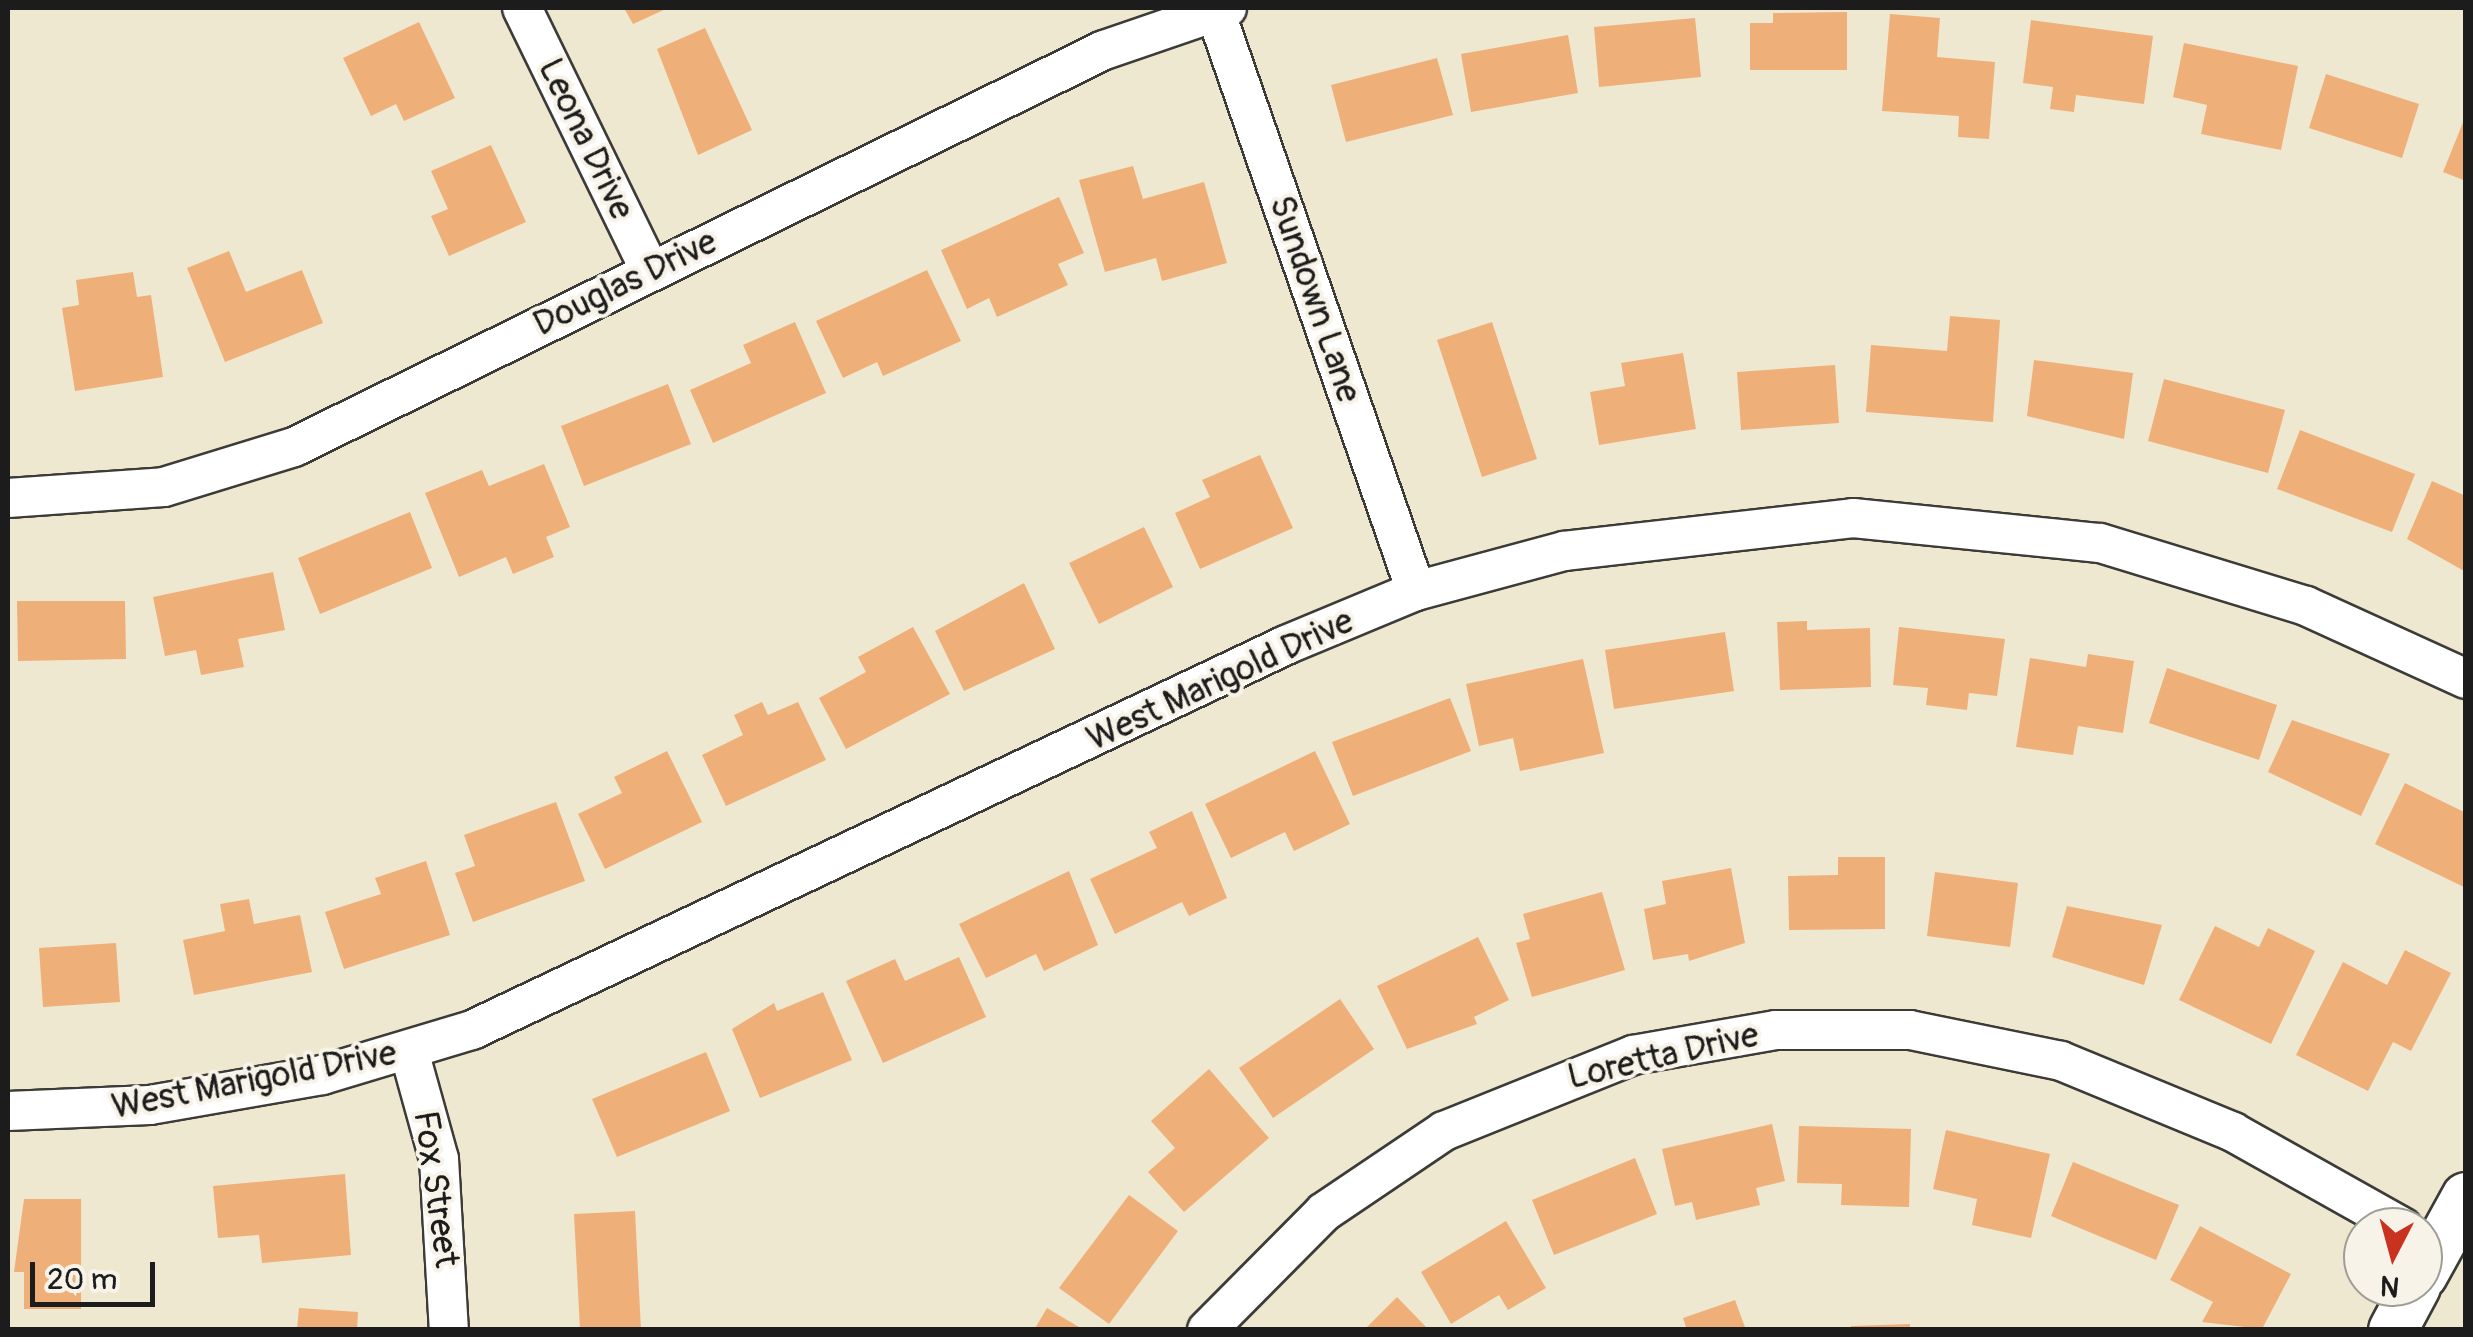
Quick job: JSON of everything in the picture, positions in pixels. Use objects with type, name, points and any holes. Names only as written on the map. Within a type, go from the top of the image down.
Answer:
[{"type":"street","name":"Leona Drive","points":[[522,8],[650,270]]},
{"type":"street","name":"Douglas Drive","points":[[8,498],[164,487],[294,447],[1104,50],[1219,9]]},
{"type":"street","name":"Sundown Lane","points":[[1219,9],[1416,591]]},
{"type":"street","name":"West Marigold Drive","points":[[8,1111],[150,1105],[409,1052],[1416,591],[1666,533],[1854,518],[1977,526],[2207,570],[2466,680]]},
{"type":"street","name":"Loretta Drive","points":[[1207,1330],[1324,1212],[1444,1131],[1632,1056],[1776,1030],[1910,1030],[2060,1061],[2233,1132],[2348,1207]]},
{"type":"street","name":"Fox Street","points":[[409,1052],[439,1159],[449,1330]]},
{"type":"street","points":[[2443,1227],[2466,1197]]},
{"type":"building","points":[[624,8],[668,8],[633,24]]},
{"type":"building","points":[[1847,12],[1847,70],[1750,70],[1750,23],[1773,23],[1773,13]]},
{"type":"building","points":[[1890,14],[1940,18],[1937,57],[1995,62],[1989,139],[1958,137],[1959,116],[1882,111]]},
{"type":"building","points":[[1695,18],[1701,77],[1599,87],[1594,27]]},
{"type":"building","points":[[2031,20],[2153,36],[2144,104],[2076,95],[2074,112],[2050,109],[2053,87],[2023,83]]},
{"type":"building","points":[[419,22],[455,98],[404,121],[396,104],[371,116],[343,58]]},
{"type":"building","points":[[705,28],[752,130],[698,155],[657,49]]},
{"type":"building","points":[[1568,35],[1578,93],[1471,112],[1461,54]]},
{"type":"building","points":[[2184,43],[2298,66],[2281,150],[2201,134],[2207,105],[2173,97]]},
{"type":"building","points":[[1437,58],[1453,115],[1346,142],[1331,85]]},
{"type":"building","points":[[2326,74],[2419,104],[2402,158],[2309,128]]},
{"type":"building","points":[[2466,115],[2466,181],[2443,172]]},
{"type":"building","points":[[491,145],[526,222],[449,256],[431,216],[448,209],[431,171]]},
{"type":"building","points":[[1133,166],[1143,199],[1204,182],[1227,263],[1162,281],[1156,258],[1105,272],[1079,180]]},
{"type":"building","points":[[1059,197],[1084,253],[1058,264],[1068,285],[997,317],[989,298],[967,309],[941,250]]},
{"type":"building","points":[[229,251],[246,292],[302,270],[323,323],[225,362],[187,268]]},
{"type":"building","points":[[927,270],[961,341],[883,376],[877,362],[843,378],[816,321]]},
{"type":"building","points":[[133,272],[137,297],[151,295],[163,377],[75,391],[62,308],[79,305],[76,280]]},
{"type":"building","points":[[1950,316],[2000,320],[1993,422],[1866,412],[1871,345],[1947,351]]},
{"type":"building","points":[[795,322],[826,393],[713,443],[690,390],[751,363],[743,345]]},
{"type":"building","points":[[1492,322],[1537,459],[1482,477],[1437,340]]},
{"type":"building","points":[[1683,353],[1696,429],[1599,445],[1590,392],[1625,386],[1621,363]]},
{"type":"building","points":[[2034,360],[2133,373],[2124,439],[2027,416]]},
{"type":"building","points":[[1835,365],[1839,423],[1741,430],[1737,372]]},
{"type":"building","points":[[2164,379],[2285,410],[2268,473],[2148,441]]},
{"type":"building","points":[[668,384],[691,444],[584,486],[561,426]]},
{"type":"building","points":[[2300,430],[2415,474],[2392,532],[2277,489]]},
{"type":"building","points":[[1260,455],[1293,528],[1200,569],[1175,513],[1210,497],[1202,480]]},
{"type":"building","points":[[544,464],[570,527],[546,537],[554,557],[513,574],[506,557],[459,577],[425,493],[482,470],[489,486]]},
{"type":"building","points":[[2432,481],[2466,496],[2466,572],[2407,539]]},
{"type":"building","points":[[410,512],[432,568],[320,614],[298,558]]},
{"type":"building","points":[[1144,527],[1173,587],[1099,624],[1069,563]]},
{"type":"building","points":[[273,572],[285,630],[238,639],[244,667],[201,675],[196,650],[165,656],[153,597]]},
{"type":"building","points":[[1024,583],[1055,649],[964,691],[935,631]]},
{"type":"building","points":[[17,601],[125,601],[126,659],[18,661]]},
{"type":"building","points":[[1807,621],[1807,630],[1870,628],[1871,687],[1780,690],[1777,622]]},
{"type":"building","points":[[913,627],[950,694],[846,749],[819,698],[866,672],[858,657]]},
{"type":"building","points":[[1899,627],[2005,639],[1997,696],[1969,693],[1967,710],[1926,705],[1928,688],[1893,685]]},
{"type":"building","points":[[1725,632],[1734,691],[1614,709],[1605,650]]},
{"type":"building","points":[[2088,654],[2134,661],[2123,733],[2078,726],[2073,755],[2016,747],[2030,658],[2086,667]]},
{"type":"building","points":[[1583,659],[1604,753],[1520,771],[1513,738],[1479,746],[1466,684]]},
{"type":"building","points":[[2167,668],[2277,705],[2259,760],[2149,723]]},
{"type":"building","points":[[1450,698],[1471,751],[1353,796],[1332,742]]},
{"type":"building","points":[[762,702],[768,715],[798,702],[826,760],[726,806],[702,755],[743,735],[734,715]]},
{"type":"building","points":[[2292,720],[2390,754],[2361,816],[2268,772]]},
{"type":"building","points":[[667,751],[702,822],[605,869],[578,814],[622,793],[614,777]]},
{"type":"building","points":[[1315,751],[1350,824],[1294,851],[1285,832],[1231,858],[1205,804]]},
{"type":"building","points":[[2405,783],[2466,813],[2466,888],[2375,844]]},
{"type":"building","points":[[556,802],[585,881],[473,922],[455,873],[475,866],[464,835]]},
{"type":"building","points":[[1192,811],[1227,898],[1189,916],[1182,902],[1115,934],[1090,879],[1157,848],[1149,832]]},
{"type":"building","points":[[1838,857],[1885,857],[1885,929],[1789,930],[1788,876],[1838,875]]},
{"type":"building","points":[[426,861],[450,935],[344,969],[325,912],[381,894],[375,878]]},
{"type":"building","points":[[1731,868],[1745,943],[1689,961],[1688,954],[1653,960],[1644,909],[1666,904],[1662,881]]},
{"type":"building","points":[[1069,871],[1098,945],[1044,971],[1036,954],[986,978],[959,924]]},
{"type":"building","points":[[1935,872],[2018,883],[2010,947],[1927,936]]},
{"type":"building","points":[[1602,892],[1625,970],[1532,997],[1516,943],[1530,939],[1523,914]]},
{"type":"building","points":[[249,899],[254,924],[300,915],[312,972],[194,995],[183,940],[225,931],[220,904]]},
{"type":"building","points":[[2067,906],[2162,925],[2144,985],[2052,957]]},
{"type":"building","points":[[2215,926],[2259,947],[2268,928],[2315,951],[2271,1044],[2179,1000]]},
{"type":"building","points":[[1478,937],[1509,1000],[1474,1017],[1477,1024],[1407,1049],[1377,986]]},
{"type":"building","points":[[116,943],[120,1002],[43,1007],[39,948]]},
{"type":"building","points":[[2405,950],[2451,973],[2411,1051],[2393,1042],[2368,1091],[2296,1055],[2343,962],[2387,985]]},
{"type":"building","points":[[959,957],[986,1017],[883,1063],[846,981],[895,959],[905,981]]},
{"type":"building","points":[[823,992],[852,1060],[760,1098],[732,1029],[774,1003],[777,1011]]},
{"type":"building","points":[[1340,999],[1374,1049],[1273,1118],[1239,1068]]},
{"type":"building","points":[[706,1052],[730,1111],[617,1157],[592,1099]]},
{"type":"building","points":[[1209,1069],[1269,1138],[1184,1212],[1148,1172],[1175,1148],[1151,1121]]},
{"type":"building","points":[[1772,1124],[1785,1181],[1756,1188],[1760,1205],[1696,1220],[1692,1202],[1675,1206],[1662,1149]]},
{"type":"building","points":[[1799,1126],[1911,1129],[1909,1207],[1841,1205],[1842,1184],[1797,1183]]},
{"type":"building","points":[[1946,1130],[2050,1154],[2031,1238],[1972,1225],[1977,1199],[1933,1189]]},
{"type":"building","points":[[1635,1158],[1657,1214],[1554,1255],[1532,1200]]},
{"type":"building","points":[[2073,1162],[2179,1205],[2156,1260],[2051,1216]]},
{"type":"building","points":[[345,1174],[351,1255],[262,1263],[259,1235],[218,1238],[213,1186]]},
{"type":"building","points":[[1129,1195],[1178,1231],[1109,1324],[1059,1288]]},
{"type":"building","points":[[24,1199],[81,1199],[81,1309],[24,1309],[24,1272],[14,1272]]},
{"type":"building","points":[[635,1211],[641,1330],[580,1330],[574,1214]]},
{"type":"building","points":[[1506,1221],[1546,1288],[1508,1310],[1499,1295],[1451,1324],[1421,1272]]},
{"type":"building","points":[[2200,1226],[2291,1274],[2262,1329],[2202,1322],[2213,1302],[2170,1280]]},
{"type":"building","points":[[1397,1297],[1429,1330],[1364,1330]]},
{"type":"building","points":[[1735,1300],[1746,1330],[1687,1330],[1683,1318]]},
{"type":"building","points":[[299,1308],[358,1312],[357,1330],[297,1330]]},
{"type":"building","points":[[1047,1308],[1084,1330],[1034,1330]]},
{"type":"building","points":[[1910,1324],[1910,1330],[1851,1330],[1851,1326]]}]
